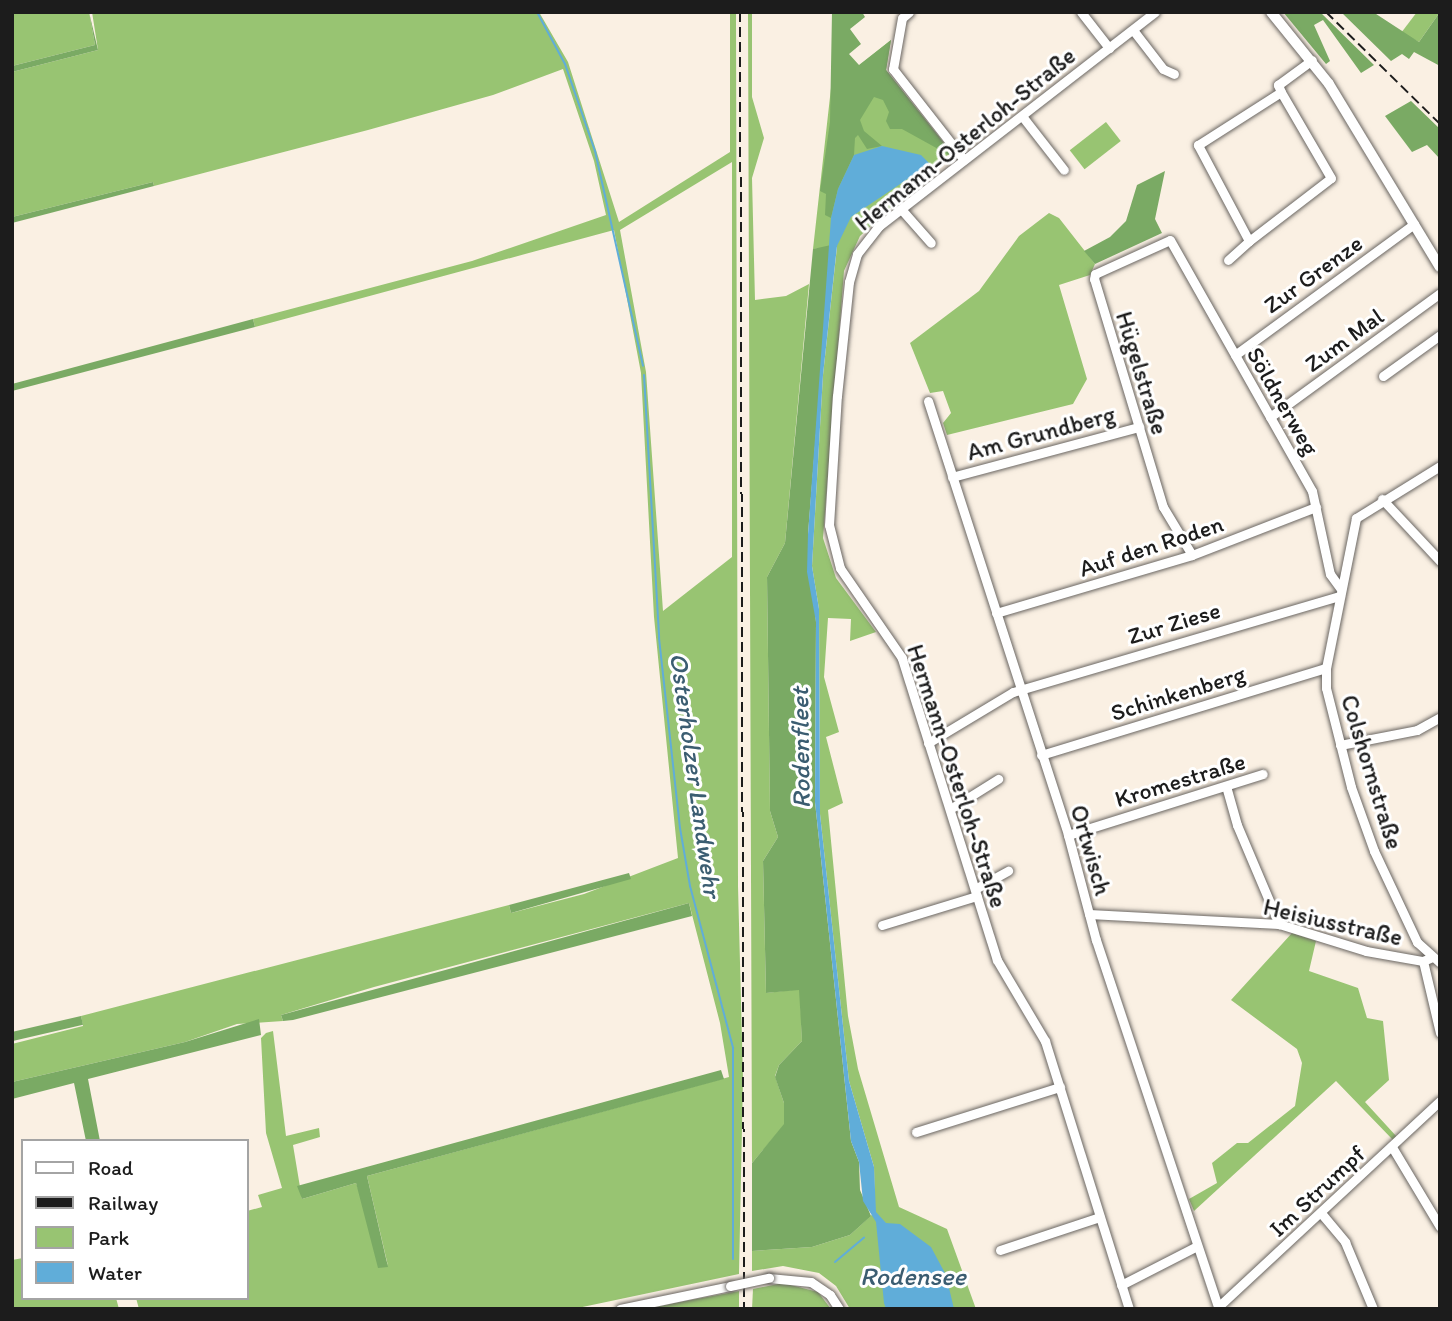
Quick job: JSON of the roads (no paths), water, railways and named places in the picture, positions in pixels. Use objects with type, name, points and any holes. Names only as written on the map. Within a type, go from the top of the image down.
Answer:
[{"type":"main road","points":[[1271,12],[1312,60],[1440,267]]},
{"type":"street","points":[[909,12],[902,18],[893,69],[964,160]]},
{"type":"street","points":[[1081,12],[1109,48]]},
{"type":"street","name":"Hermann-Osterloh-Straße","points":[[1129,1309],[1040,1028],[1002,974],[902,657],[842,571],[830,536],[837,396],[853,263],[872,232],[1155,12]]},
{"type":"street","points":[[1133,30],[1163,69],[1174,74]]},
{"type":"street","points":[[1228,260],[1331,178],[1278,85],[1312,60]]},
{"type":"street","points":[[1250,241],[1198,145],[1280,92]]},
{"type":"street","points":[[1022,116],[1064,170]]},
{"type":"street","points":[[901,209],[931,243]]},
{"type":"street","name":"Zur Grenze","points":[[1235,355],[1414,224]]},
{"type":"street","name":"Söldnerweg","points":[[1170,240],[1312,491],[1330,574],[1340,593]]},
{"type":"street","name":"Hügelstraße","points":[[1170,240],[1095,274],[1094,279],[1163,507],[1192,555]]},
{"type":"street","name":"Zum Mal","points":[[1270,417],[1440,293]]},
{"type":"street","points":[[1383,376],[1440,335]]},
{"type":"street","name":"Ortwisch","points":[[928,401],[1218,1308]]},
{"type":"street","name":"Am Grundberg","points":[[952,477],[1139,427]]},
{"type":"street","name":"Colshornstraße","points":[[1440,466],[1356,517],[1326,668],[1340,746],[1380,865],[1427,960],[1440,1033]]},
{"type":"street","points":[[1382,499],[1440,561]]},
{"type":"street","name":"Auf den Roden","points":[[996,613],[1192,555],[1315,507]]},
{"type":"street","name":"Zur Ziese","points":[[928,743],[1020,690],[1340,593]]},
{"type":"street","name":"Schinkenberg","points":[[1041,755],[1326,668]]},
{"type":"street","points":[[1340,746],[1417,730],[1440,718]]},
{"type":"street","name":"Kromestraße","points":[[1068,835],[1264,774]]},
{"type":"street","points":[[950,809],[998,779]]},
{"type":"street","points":[[1226,786],[1237,825],[1279,924]]},
{"type":"street","points":[[881,925],[976,892],[1008,871]]},
{"type":"street","name":"Heisiusstraße","points":[[1090,914],[1279,924],[1366,951],[1440,963]]},
{"type":"street","points":[[916,1132],[1060,1087]]},
{"type":"street","name":"Im Strumpf","points":[[1218,1308],[1440,1101]]},
{"type":"street","points":[[1392,1147],[1440,1227]]},
{"type":"street","points":[[1321,1213],[1345,1241],[1373,1309]]},
{"type":"street","points":[[1000,1250],[1100,1217]]},
{"type":"street","points":[[1121,1285],[1198,1246]]},
{"type":"street","points":[[620,1309],[769,1278],[811,1282],[831,1295],[839,1309]]},
{"type":"water","name":"Rodensee","points":[[882,146],[921,155],[930,164],[851,217],[837,246],[823,375],[812,566],[819,609],[820,814],[849,1081],[874,1167],[876,1212],[886,1223],[900,1224],[931,1247],[946,1275],[954,1309],[886,1309],[884,1303],[876,1222],[863,1201],[859,1162],[851,1141],[815,802],[816,622],[807,572],[808,534],[831,218],[838,189],[854,155]]},
{"type":"waterway","name":"Osterholzer Landwehr","points":[[537,12],[565,64],[595,151],[643,366]]},
{"type":"waterway","name":"Osterholzer Landwehr","points":[[644,375],[659,638],[680,828],[690,886],[733,1048],[733,1259]]},
{"type":"waterway","name":"Rodenfleet","points":[[835,1262],[864,1238]]},
{"type":"railway","points":[[740,12],[744,1309]]},
{"type":"railway","points":[[1326,12],[1440,124]]}]
